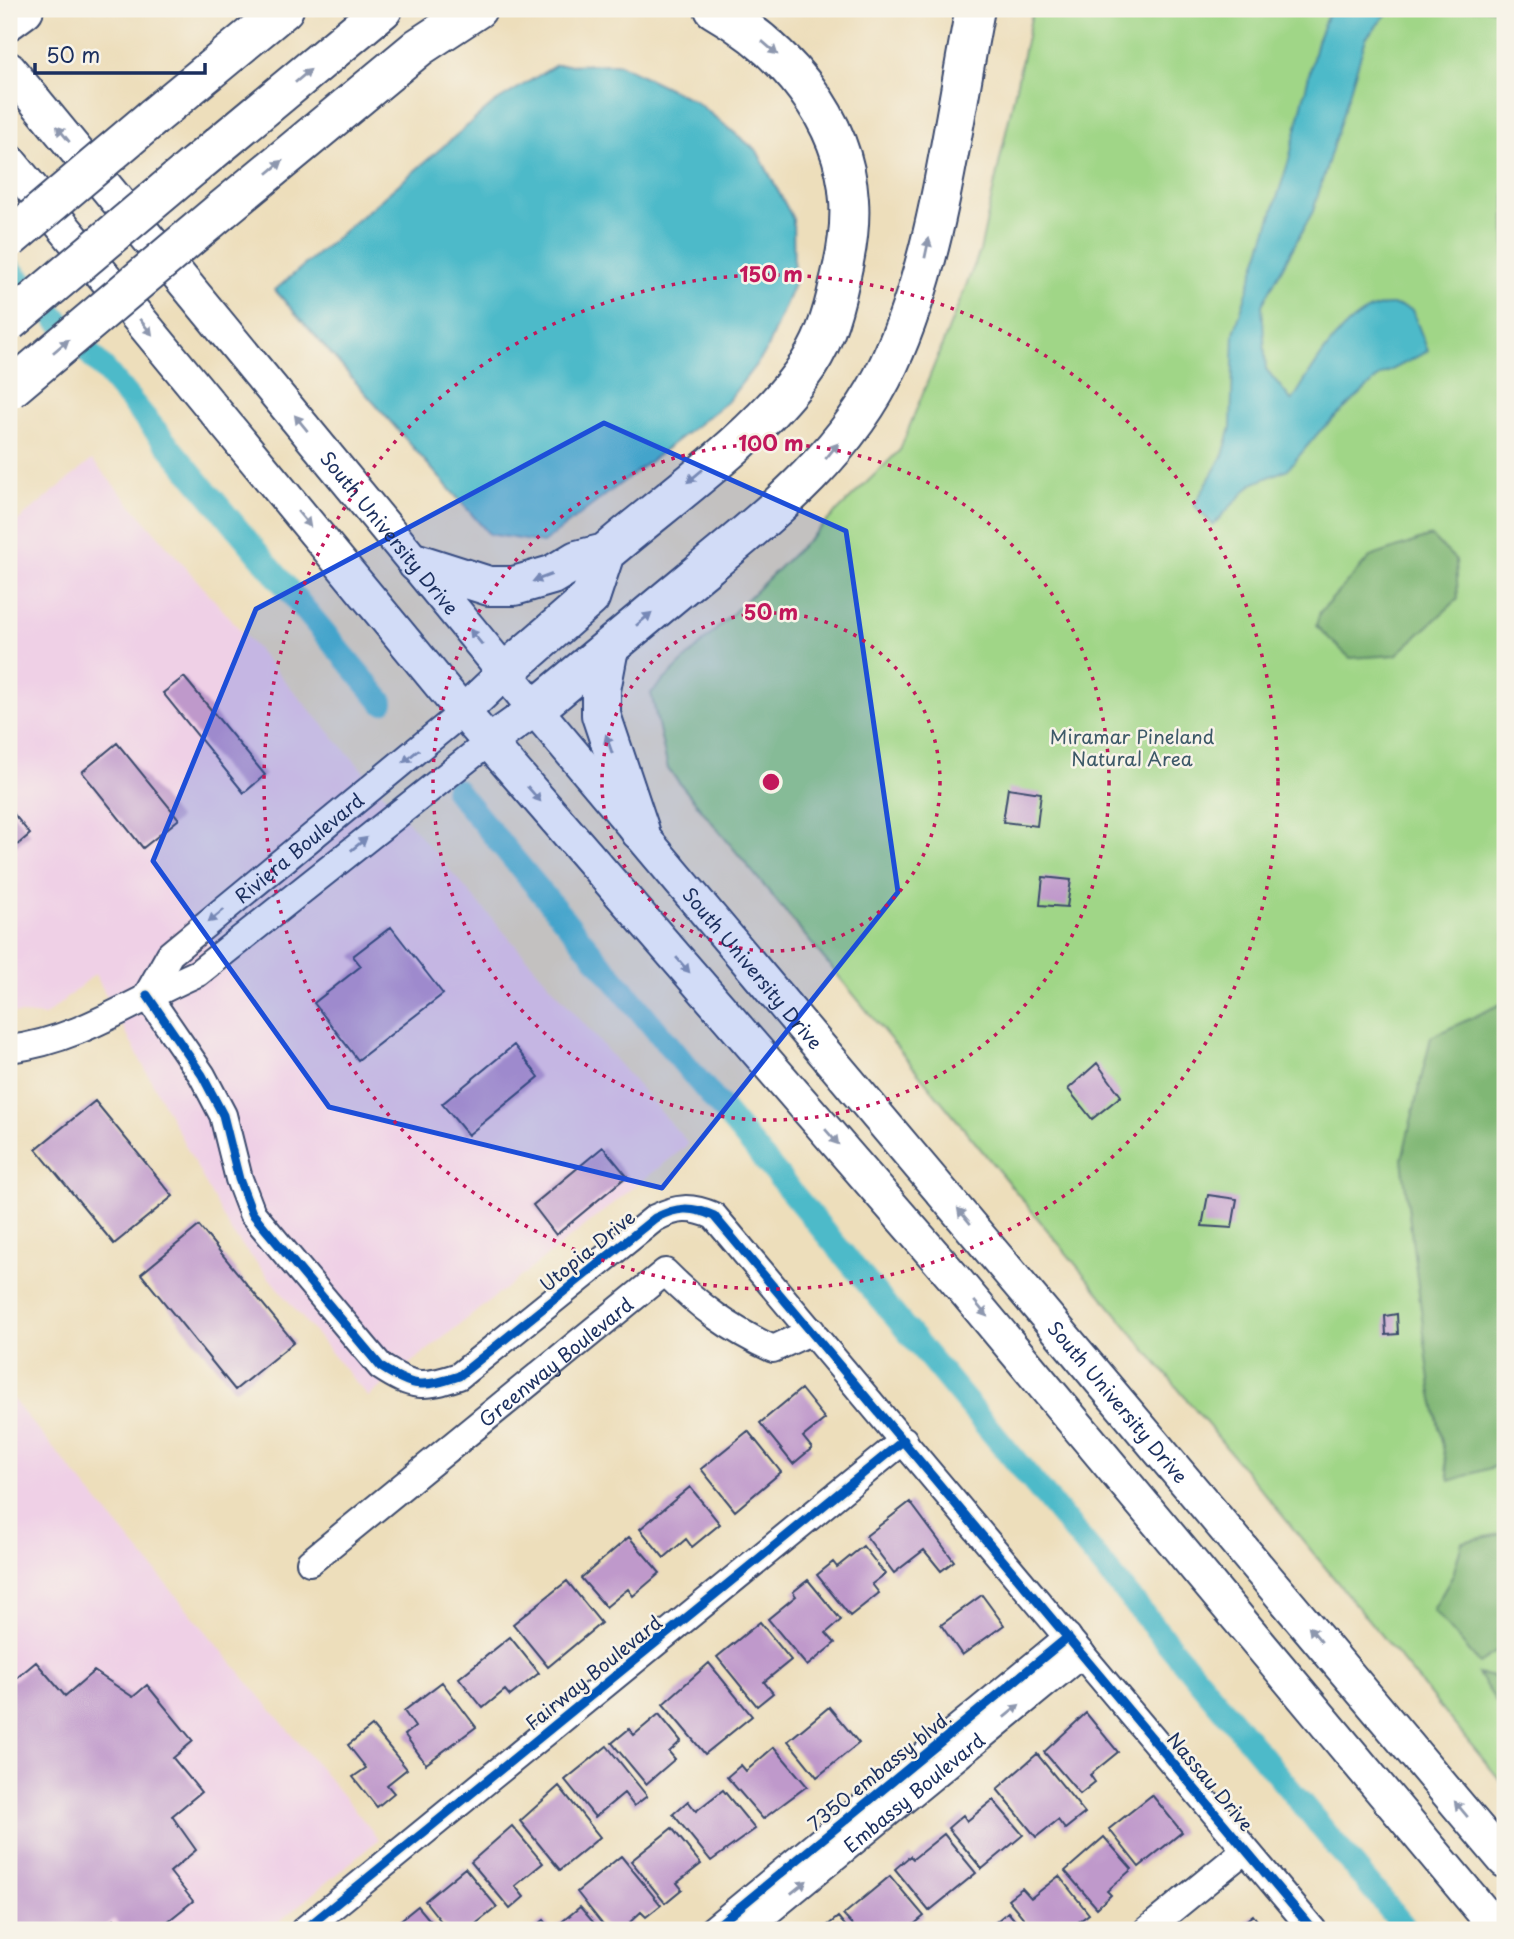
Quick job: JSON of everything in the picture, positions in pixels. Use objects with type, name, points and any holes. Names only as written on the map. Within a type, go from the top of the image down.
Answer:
[{"type":"highway","points":[[9,20],[24,9]]},
{"type":"highway","points":[[9,239],[284,9]]},
{"type":"highway","points":[[9,321],[383,9]]},
{"type":"highway","points":[[9,390],[419,47],[477,9]]},
{"type":"highway","points":[[416,563],[489,586],[514,586],[552,575],[577,560],[605,553],[747,432],[801,375],[827,327],[845,259],[849,197],[842,163],[822,115],[785,61],[736,21],[714,9]]},
{"type":"highway","points":[[535,709],[726,550],[820,466],[850,428],[888,366],[918,291],[975,9]]},
{"type":"highway","points":[[505,672],[590,598],[605,553]]},
{"type":"highway","points":[[610,648],[601,690],[601,715],[640,831]]},
{"type":"main road","name":"South University Drive","points":[[9,69],[535,709],[1505,1861]]},
{"type":"main road","points":[[9,160],[463,712],[954,1278],[1498,1930]]},
{"type":"main road","points":[[463,712],[505,672]]},
{"type":"main road","points":[[489,742],[535,709]]},
{"type":"street","name":"Riviera Boulevard","points":[[147,995],[170,954],[463,712]]},
{"type":"street","name":"Riviera Boulevard","points":[[9,1049],[40,1045],[91,1027],[147,995],[198,974],[489,742]]},
{"type":"street","name":"Utopia Drive","points":[[147,995],[202,1075],[223,1115],[239,1179],[252,1213],[381,1367],[404,1382],[430,1386],[459,1376],[655,1218],[676,1208],[697,1208],[714,1216],[1075,1645]]},
{"type":"street","name":"Greenway Boulevard","points":[[310,1562],[665,1272],[695,1303],[733,1330],[773,1349],[812,1331]]},
{"type":"street","name":"Fairway Boulevard","points":[[304,1930],[904,1440]]},
{"type":"street","name":"Nassau Drive","points":[[1075,1645],[1313,1930]]},
{"type":"street","name":"7350 embassy blvd.","points":[[712,1930],[1075,1645]]},
{"type":"street","name":"Embassy Boulevard","points":[[746,1930],[1075,1645]]},
{"type":"street","points":[[1147,1930],[1245,1850]]},
{"type":"highlighted area","points":[[604,423],[846,531],[898,892],[662,1188],[329,1107],[153,861],[256,609]]},
{"type":"shaded area","points":[[92,460],[689,1144],[368,1397],[231,1232],[95,974],[45,1016],[9,1013],[9,528]]},
{"type":"shaded area","points":[[9,1395],[379,1839],[269,1930],[9,1930]]},
{"type":"green space","name":"Miramar Pineland Natural Area","points":[[1033,9],[1505,9],[1505,1786],[668,769],[651,693],[900,450],[980,251]]},
{"type":"green space","points":[[1431,536],[1456,560],[1458,599],[1396,655],[1350,658],[1316,626],[1320,612],[1370,557]]},
{"type":"green space","points":[[1505,1002],[1505,1463],[1450,1481],[1431,1389],[1402,1159],[1431,1037]]},
{"type":"green space","points":[[1505,1533],[1505,1646],[1479,1663],[1433,1610],[1453,1575],[1462,1542]]},
{"type":"green space","points":[[1478,1674],[1505,1679],[1505,1715]]},
{"type":"water","points":[[1330,9],[1391,9],[1366,38],[1313,211],[1262,305],[1266,369],[1292,401],[1326,349],[1356,317],[1374,308],[1392,305],[1412,310],[1428,351],[1380,376],[1319,432],[1288,469],[1252,484],[1213,525],[1194,505],[1223,455],[1231,427],[1234,333],[1289,160],[1317,41]]},
{"type":"water","points":[[619,64],[695,101],[757,151],[793,219],[794,284],[765,353],[727,402],[543,543],[489,534],[275,290],[494,103],[556,65]]},
{"type":"building","points":[[184,677],[265,775],[244,793],[163,693]]},
{"type":"building","points":[[117,743],[179,819],[143,848],[82,772]]},
{"type":"building","points":[[1008,788],[1041,793],[1037,826],[1003,822]]},
{"type":"building","points":[[9,808],[30,834],[9,852]]},
{"type":"building","points":[[1043,877],[1071,880],[1067,907],[1040,905]]},
{"type":"building","points":[[391,927],[443,994],[358,1060],[314,1003],[361,966],[353,956]]},
{"type":"building","points":[[514,1045],[539,1077],[468,1135],[442,1104]]},
{"type":"building","points":[[1097,1063],[1121,1096],[1092,1119],[1068,1089]]},
{"type":"building","points":[[95,1101],[173,1196],[114,1244],[36,1149]]},
{"type":"building","points":[[603,1147],[627,1176],[556,1235],[533,1205]]},
{"type":"building","points":[[1208,1195],[1237,1199],[1232,1228],[1202,1226]]},
{"type":"building","points":[[199,1226],[294,1342],[235,1390],[141,1274]]},
{"type":"building","points":[[1397,1314],[1398,1334],[1386,1335],[1385,1316]]},
{"type":"building","points":[[801,1389],[825,1419],[803,1437],[812,1448],[793,1464],[760,1423]]},
{"type":"building","points":[[748,1431],[781,1472],[735,1511],[701,1469]]},
{"type":"building","points":[[690,1487],[720,1524],[692,1547],[686,1539],[664,1558],[640,1529]]},
{"type":"building","points":[[910,1502],[954,1561],[941,1571],[924,1550],[894,1573],[866,1536]]},
{"type":"building","points":[[629,1537],[660,1573],[633,1596],[628,1589],[606,1607],[581,1578]]},
{"type":"building","points":[[863,1546],[885,1574],[872,1584],[879,1593],[850,1616],[817,1575],[833,1562],[837,1567]]},
{"type":"building","points":[[808,1580],[841,1620],[826,1633],[835,1643],[807,1666],[768,1619],[796,1596],[793,1592]]},
{"type":"building","points":[[567,1581],[601,1623],[548,1667],[513,1624]]},
{"type":"building","points":[[982,1595],[1004,1625],[962,1655],[941,1625]]},
{"type":"building","points":[[760,1622],[791,1660],[764,1682],[773,1693],[757,1706],[717,1657]]},
{"type":"building","points":[[510,1637],[539,1673],[510,1696],[505,1690],[483,1708],[459,1678]]},
{"type":"building","points":[[36,1662],[65,1696],[94,1671],[133,1697],[147,1685],[193,1741],[173,1758],[201,1792],[172,1816],[196,1850],[170,1872],[193,1901],[157,1930],[123,1930],[114,1919],[101,1930],[18,1930],[9,1924],[9,1676],[13,1681]]},
{"type":"building","points":[[709,1663],[752,1716],[705,1754],[663,1704]]},
{"type":"building","points":[[442,1682],[476,1727],[426,1764],[405,1735],[415,1727],[404,1711]]},
{"type":"building","points":[[829,1707],[859,1743],[817,1777],[788,1741]]},
{"type":"building","points":[[1086,1713],[1118,1752],[1090,1775],[1095,1782],[1080,1794],[1044,1752]]},
{"type":"building","points":[[659,1714],[681,1741],[669,1752],[675,1759],[646,1784],[612,1743],[629,1729],[634,1735]]},
{"type":"building","points":[[372,1726],[407,1769],[387,1785],[394,1793],[377,1807],[353,1777],[366,1768],[348,1745]]},
{"type":"building","points":[[607,1746],[647,1796],[634,1806],[624,1793],[595,1817],[565,1780]]},
{"type":"building","points":[[774,1747],[807,1786],[763,1819],[727,1777],[741,1765],[746,1771]]},
{"type":"building","points":[[1037,1754],[1085,1813],[1065,1829],[1058,1820],[1036,1837],[997,1789]]},
{"type":"building","points":[[559,1786],[600,1837],[560,1870],[520,1821]]},
{"type":"building","points":[[723,1790],[755,1829],[711,1861],[673,1814],[688,1801],[696,1811]]},
{"type":"building","points":[[1152,1795],[1182,1832],[1139,1867],[1109,1829]]},
{"type":"building","points":[[993,1800],[1023,1835],[982,1869],[948,1828],[963,1815],[967,1821]]},
{"type":"building","points":[[512,1826],[543,1863],[515,1886],[524,1897],[510,1909],[471,1862]]},
{"type":"building","points":[[672,1828],[701,1864],[677,1883],[682,1889],[665,1903],[631,1861]]},
{"type":"building","points":[[944,1834],[976,1873],[929,1911],[895,1869],[910,1856],[913,1859]]},
{"type":"building","points":[[1104,1837],[1132,1869],[1107,1891],[1111,1895],[1097,1908],[1065,1871]]},
{"type":"building","points":[[621,1856],[661,1905],[646,1917],[641,1912],[630,1922],[634,1927],[631,1930],[607,1930],[577,1892]]},
{"type":"building","points":[[465,1868],[497,1907],[468,1930],[448,1930],[425,1901]]},
{"type":"building","points":[[890,1876],[924,1916],[907,1930],[857,1930],[843,1915]]},
{"type":"building","points":[[1059,1876],[1089,1914],[1068,1930],[1033,1930],[1008,1899],[1022,1888],[1031,1898]]},
{"type":"building","points":[[418,1906],[438,1930],[384,1930],[391,1925],[392,1927]]},
{"type":"building","points":[[580,1907],[600,1930],[552,1930]]},
{"type":"building","points":[[1008,1912],[1023,1930],[986,1930]]},
{"type":"building","points":[[1253,1915],[1265,1930],[1234,1930]]},
{"type":"building","points":[[838,1917],[849,1930],[822,1930]]},
{"type":"building","points":[[544,1920],[552,1930],[531,1930]]},
{"type":"waterway","points":[[9,268],[106,371],[382,702]]},
{"type":"waterway","points":[[456,790],[1407,1930]]},
{"type":"cycle path","points":[[147,995],[202,1075],[223,1115],[239,1179],[252,1213],[381,1367],[402,1379],[427,1384],[459,1376],[655,1218],[684,1209],[714,1216],[1313,1930]]},
{"type":"cycle path","points":[[304,1930],[904,1440]]},
{"type":"cycle path","points":[[712,1930],[1068,1637]]}]
